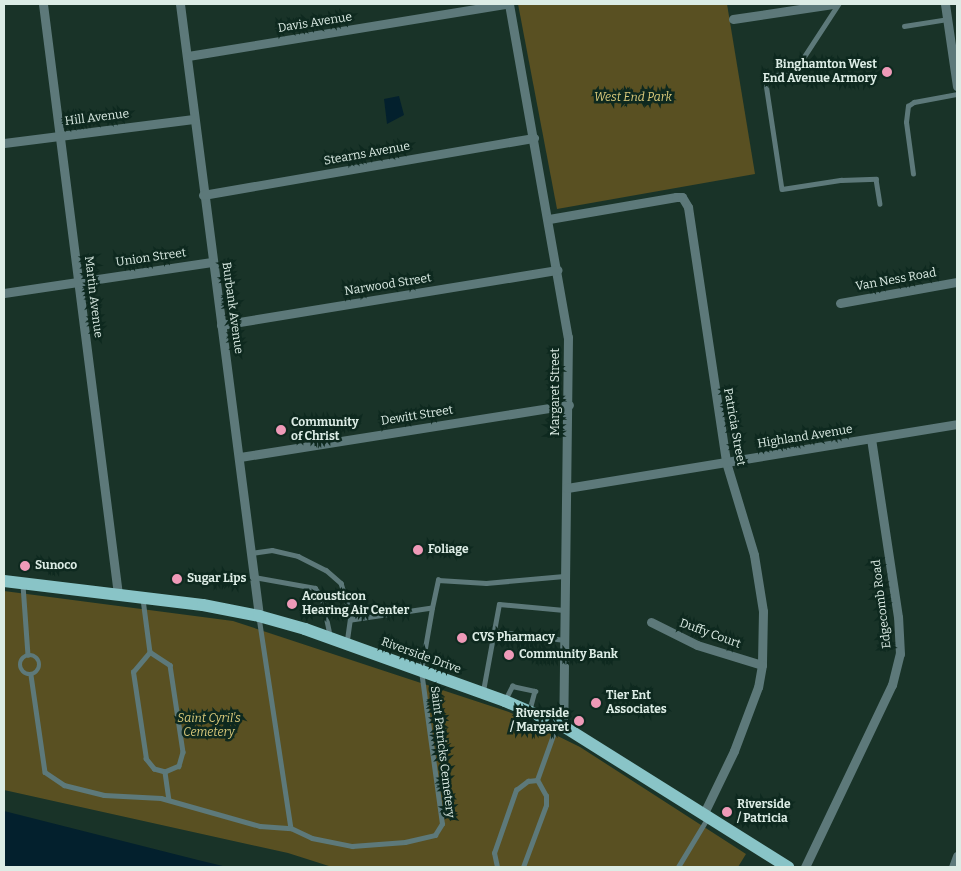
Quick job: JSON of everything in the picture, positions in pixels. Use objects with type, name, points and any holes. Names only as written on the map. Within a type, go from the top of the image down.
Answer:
[{"type":"main road","name":"Riverside Drive","points":[[4,581],[203,604],[258,616],[330,638],[505,701],[560,724],[788,867]]},
{"type":"street","name":"Martin Avenue","points":[[43,4],[118,594]]},
{"type":"street","name":"Burbank Avenue","points":[[180,4],[188,56],[193,118],[212,262],[240,457],[258,616]]},
{"type":"street","name":"Davis Avenue","points":[[188,56],[507,4]]},
{"type":"street","name":"Margaret Street","points":[[507,4],[550,219],[568,337],[564,640],[560,724]]},
{"type":"street","points":[[733,19],[794,7],[833,4]]},
{"type":"street","points":[[946,4],[957,86]]},
{"type":"street","name":"Hill Avenue","points":[[4,143],[193,118]]},
{"type":"street","name":"Stearns Avenue","points":[[203,194],[534,138]]},
{"type":"street","name":"Patricia Street","points":[[550,219],[676,197],[685,200],[726,462],[760,580],[762,665],[751,710],[706,814]]},
{"type":"street","name":"Union Street","points":[[4,293],[212,262]]},
{"type":"street","name":"Narwood Street","points":[[221,325],[558,270]]},
{"type":"street","name":"Van Ness Road","points":[[840,303],[957,282]]},
{"type":"street","name":"Dewitt Street","points":[[240,457],[568,405]]},
{"type":"street","name":"Highland Avenue","points":[[567,488],[957,424]]},
{"type":"street","name":"Edgecomb Road","points":[[805,867],[892,685],[900,654],[898,617],[870,438]]},
{"type":"street","name":"Duffy Court","points":[[651,622],[697,644],[762,665]]},
{"type":"street","points":[[953,867],[957,856]]},
{"type":"lane","points":[[839,4],[794,72],[765,77],[782,190],[841,180],[876,179],[880,204]]},
{"type":"lane","points":[[904,26],[948,19]]},
{"type":"lane","points":[[913,174],[906,122],[908,106],[914,102],[957,94]]},
{"type":"lane","points":[[251,553],[272,550],[298,556],[326,570],[347,593],[352,620],[346,644]]},
{"type":"lane","points":[[421,671],[438,580],[486,583],[564,576]]},
{"type":"lane","points":[[254,578],[315,588],[322,597],[330,638]]},
{"type":"lane","name":"Saint Patricks Cemetery","points":[[23,583],[28,655]]},
{"type":"lane","points":[[142,597],[150,652],[133,672],[146,759],[154,769],[165,772],[179,766],[183,752],[170,665],[150,652]]},
{"type":"lane","points":[[482,693],[499,604],[564,610]]},
{"type":"lane","points":[[352,620],[432,608]]},
{"type":"lane","points":[[258,616],[291,828]]},
{"type":"lane","points":[[494,631],[564,640]]},
{"type":"lane","name":"Saint Patricks Cemetery","points":[[28,655],[21,661],[20,668],[31,675],[47,776],[64,785],[104,795],[169,799],[260,826],[291,828],[312,838],[352,846],[405,842],[428,838],[440,830],[442,824],[421,671]]},
{"type":"lane","name":"Saint Patricks Cemetery","points":[[28,655],[34,656],[40,664],[39,670],[31,675]]},
{"type":"lane","points":[[505,701],[512,686],[535,691],[530,712]]},
{"type":"lane","points":[[537,780],[560,724]]},
{"type":"lane","points":[[165,772],[169,799]]},
{"type":"lane","points":[[497,867],[494,852],[516,790],[528,781],[537,780]]},
{"type":"lane","points":[[523,867],[546,805],[546,796],[537,780]]},
{"type":"lane","points":[[678,867],[706,814]]},
{"type":"green space","name":"West End Park","points":[[518,4],[727,4],[755,174],[557,209]]},
{"type":"green space","name":"Saint Cyril's Cemetery","points":[[4,591],[233,621],[509,712],[580,747],[746,854],[738,867],[332,867],[288,853],[4,790]]},
{"type":"water","points":[[399,96],[404,115],[387,124],[384,99]]},
{"type":"water","points":[[4,811],[198,860],[227,867],[4,867]]},
{"type":"place","name":"Binghamton West End Avenue Armory","points":[[887,72]]},
{"type":"place","name":"Community of Christ","points":[[281,430]]},
{"type":"place","name":"Foliage","points":[[418,550]]},
{"type":"place","name":"Sunoco","points":[[25,566]]},
{"type":"place","name":"Sugar Lips","points":[[177,579]]},
{"type":"place","name":"Acousticon Hearing Air Center","points":[[292,604]]},
{"type":"place","name":"CVS Pharmacy","points":[[462,638]]},
{"type":"place","name":"Community Bank","points":[[509,655]]},
{"type":"place","name":"Tier Ent Associates","points":[[596,703]]},
{"type":"place","name":"Riverside / Margaret","points":[[579,721]]},
{"type":"place","name":"Riverside / Patricia","points":[[727,812]]}]
